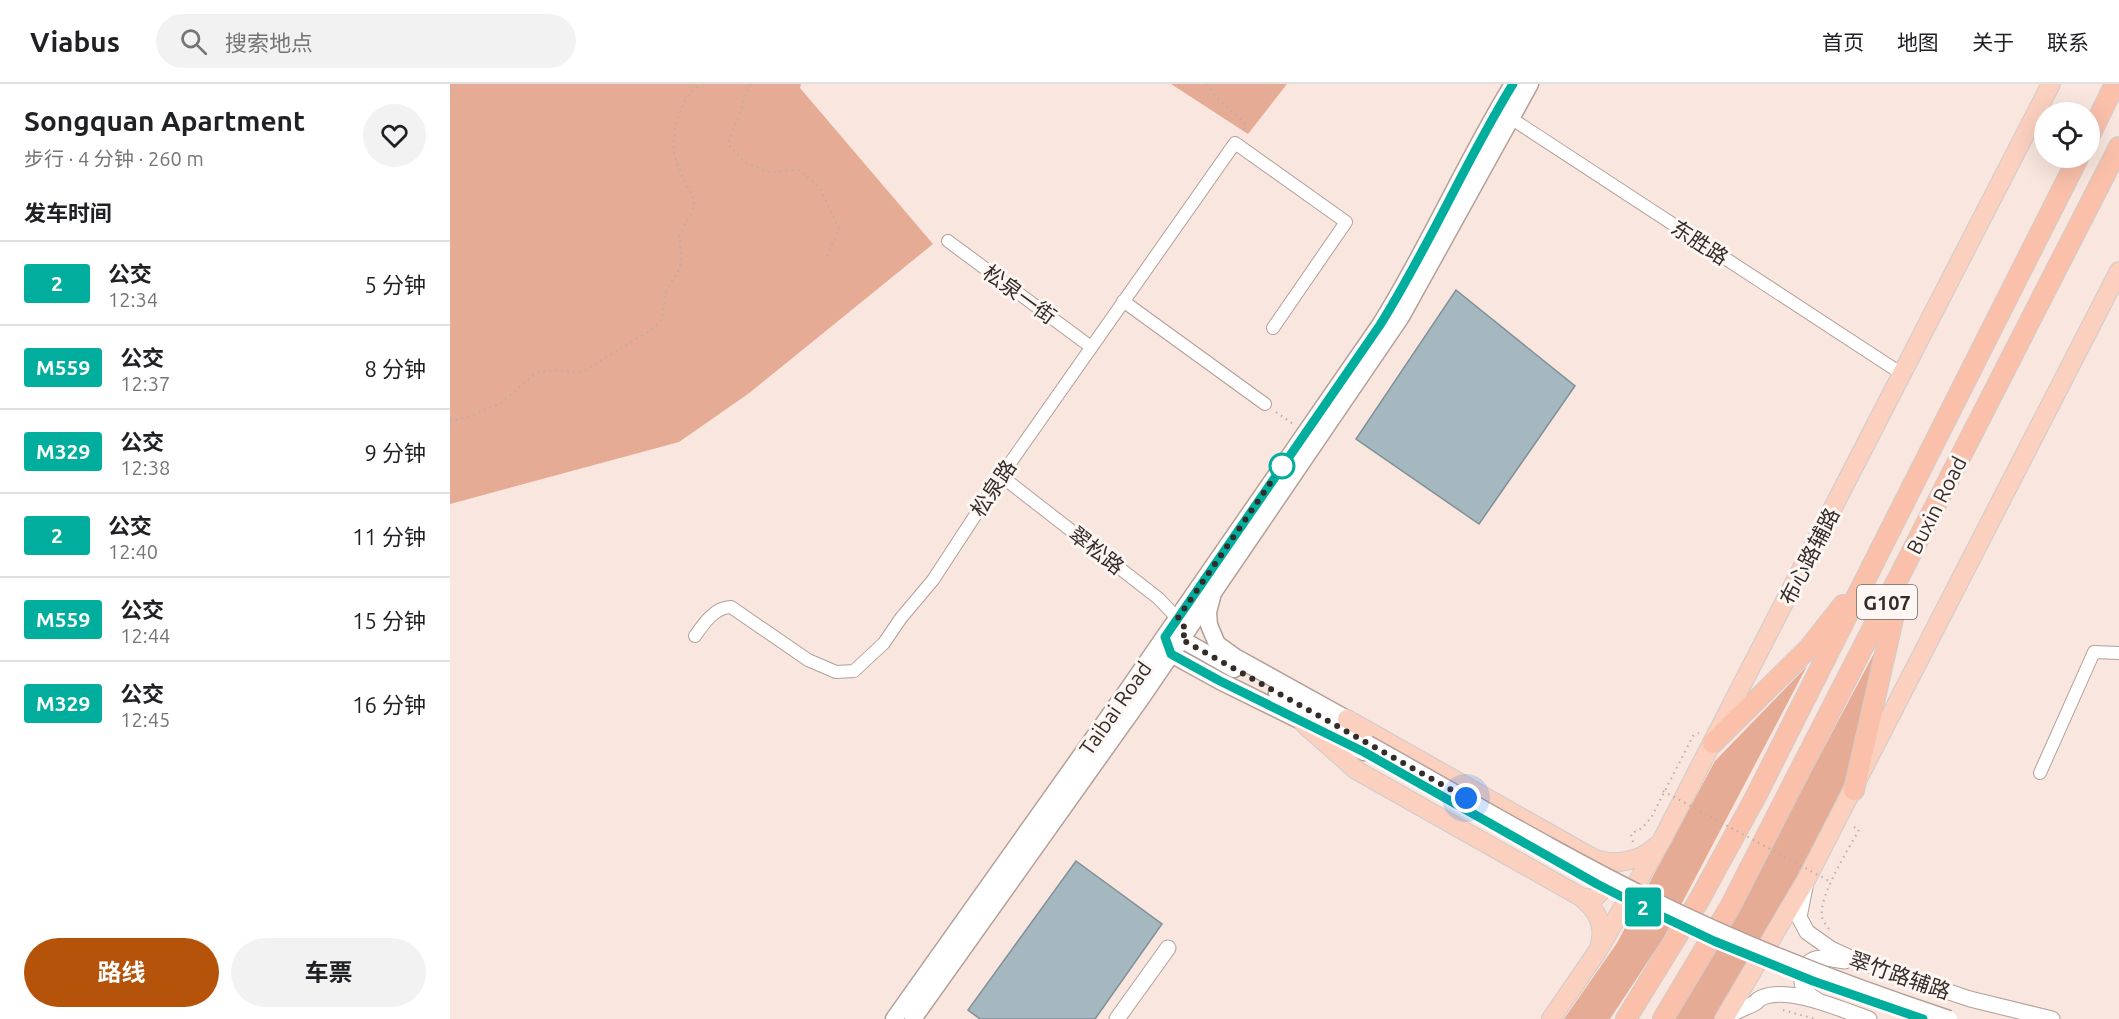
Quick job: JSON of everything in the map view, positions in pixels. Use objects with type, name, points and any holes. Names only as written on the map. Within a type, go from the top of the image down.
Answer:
[{"type":"highway","points":[[2100,115],[2115,84]]},
{"type":"highway","name":"Buxin Road","points":[[1663,1019],[1730,907],[2119,147]]},
{"type":"highway","name":"G107","points":[[2102,181],[2119,160]]},
{"type":"highway","name":"Buxin Road","points":[[1626,1019],[1698,902],[1749,809],[2073,168]]},
{"type":"highway","points":[[1854,790],[1904,568]]},
{"type":"highway","points":[[1713,743],[1809,648],[1870,570]]},
{"type":"main road","name":"Taibai Road","points":[[1178,631],[1216,588],[1408,306],[1504,114],[1513,84]]},
{"type":"main road","name":"Taibai Road","points":[[894,1019],[1178,631],[1305,433],[1380,325],[1504,114],[1530,84]]},
{"type":"main road","name":"布心路辅路","points":[[1551,1019],[1597,952],[1663,838],[2051,84]]},
{"type":"main road","points":[[1724,1019],[1814,881],[1854,790],[2118,275]]},
{"type":"main road","points":[[1216,588],[1208,612],[1211,634],[1217,644],[1235,657],[1593,858],[1605,869],[1606,883],[1602,891],[1595,898],[1581,897],[1356,770],[1304,724]]},
{"type":"main road","points":[[1923,1019],[1813,981],[1726,946],[1676,924],[1597,884],[1366,748],[1178,631],[1171,654],[1304,724],[1366,748],[1669,909],[1743,942],[1842,981],[1949,1019]]},
{"type":"main road","name":"Taibai Road","points":[[914,1019],[1171,654]]},
{"type":"main road","points":[[1347,719],[1366,748]]},
{"type":"main road","points":[[1593,858],[1607,862],[1631,860],[1653,849],[1663,838]]},
{"type":"main road","points":[[1581,897],[1596,911],[1601,923],[1601,940],[1597,952]]},
{"type":"street","name":"东胜路","points":[[1504,114],[1902,374]]},
{"type":"street","name":"松泉路","points":[[695,636],[707,620],[723,607],[731,606],[808,660],[836,672],[855,671],[884,643],[933,579],[1001,476],[1235,143]]},
{"type":"street","points":[[1235,143],[1346,222],[1273,328]]},
{"type":"street","name":"松泉一街","points":[[948,241],[1091,347]]},
{"type":"street","points":[[1123,302],[1265,404]]},
{"type":"street","name":"翠松路","points":[[1001,476],[1158,598],[1178,631]]},
{"type":"street","points":[[2040,773],[2094,652],[2119,653]]},
{"type":"street","name":"翠竹路辅路","points":[[1814,881],[1799,917],[1807,932],[1831,949],[1857,961],[1970,999],[2052,1019]]},
{"type":"street","points":[[1116,1019],[1168,948]]},
{"type":"street","points":[[1819,1002],[1808,995],[1802,985],[1802,974],[1808,963],[1813,959],[1822,958],[1857,961]]},
{"type":"street","points":[[1724,1019],[1765,997],[1781,995],[1819,1002],[1869,1019]]},
{"type":"path","points":[[450,421],[469,417],[501,403],[536,374],[553,370],[584,371],[604,357],[640,338],[654,328],[662,318],[667,289],[680,268],[679,236],[694,207],[694,200],[675,156],[676,132],[681,110],[690,92],[700,84]]},
{"type":"path","points":[[750,84],[728,144],[744,162],[767,172],[800,170],[820,188],[839,229],[827,256]]},
{"type":"path","points":[[1207,84],[1216,98],[1246,126],[1235,143]]},
{"type":"path","points":[[1265,404],[1305,433]]},
{"type":"path","points":[[1633,844],[1632,834],[1642,828],[1651,818],[1693,736]]},
{"type":"path","points":[[1663,791],[1832,882]]},
{"type":"path","points":[[1834,935],[1822,915],[1823,902],[1859,830],[1852,825]]},
{"type":"path","points":[[1814,881],[1827,873]]},
{"type":"path","points":[[1775,1009],[1815,1019]]},
{"type":"shaded area","points":[[450,84],[801,84],[800,88],[933,244],[748,394],[679,442],[450,504]]},
{"type":"shaded area","points":[[1171,84],[1287,84],[1248,134]]},
{"type":"shaded area","points":[[1880,642],[1847,793],[1715,1019],[1673,1019],[1731,923]]},
{"type":"shaded area","points":[[1807,666],[1664,937],[1610,1019],[1564,1019],[1617,943],[1715,761]]},
{"type":"building","points":[[1456,290],[1575,386],[1479,524],[1356,439]]},
{"type":"building","points":[[1076,861],[1162,924],[1095,1019],[980,1019],[968,1010]]},
{"type":"bus line","name":"2","points":[[1513,84],[1400,293],[1380,325],[1165,637],[1171,654],[1304,724],[1364,752],[1597,884],[1651,911],[1726,946],[1813,981],[1923,1019]]},
{"type":"route","points":[[1282,466],[1178,618],[1187,631],[1181,639],[1466,798]]}]
